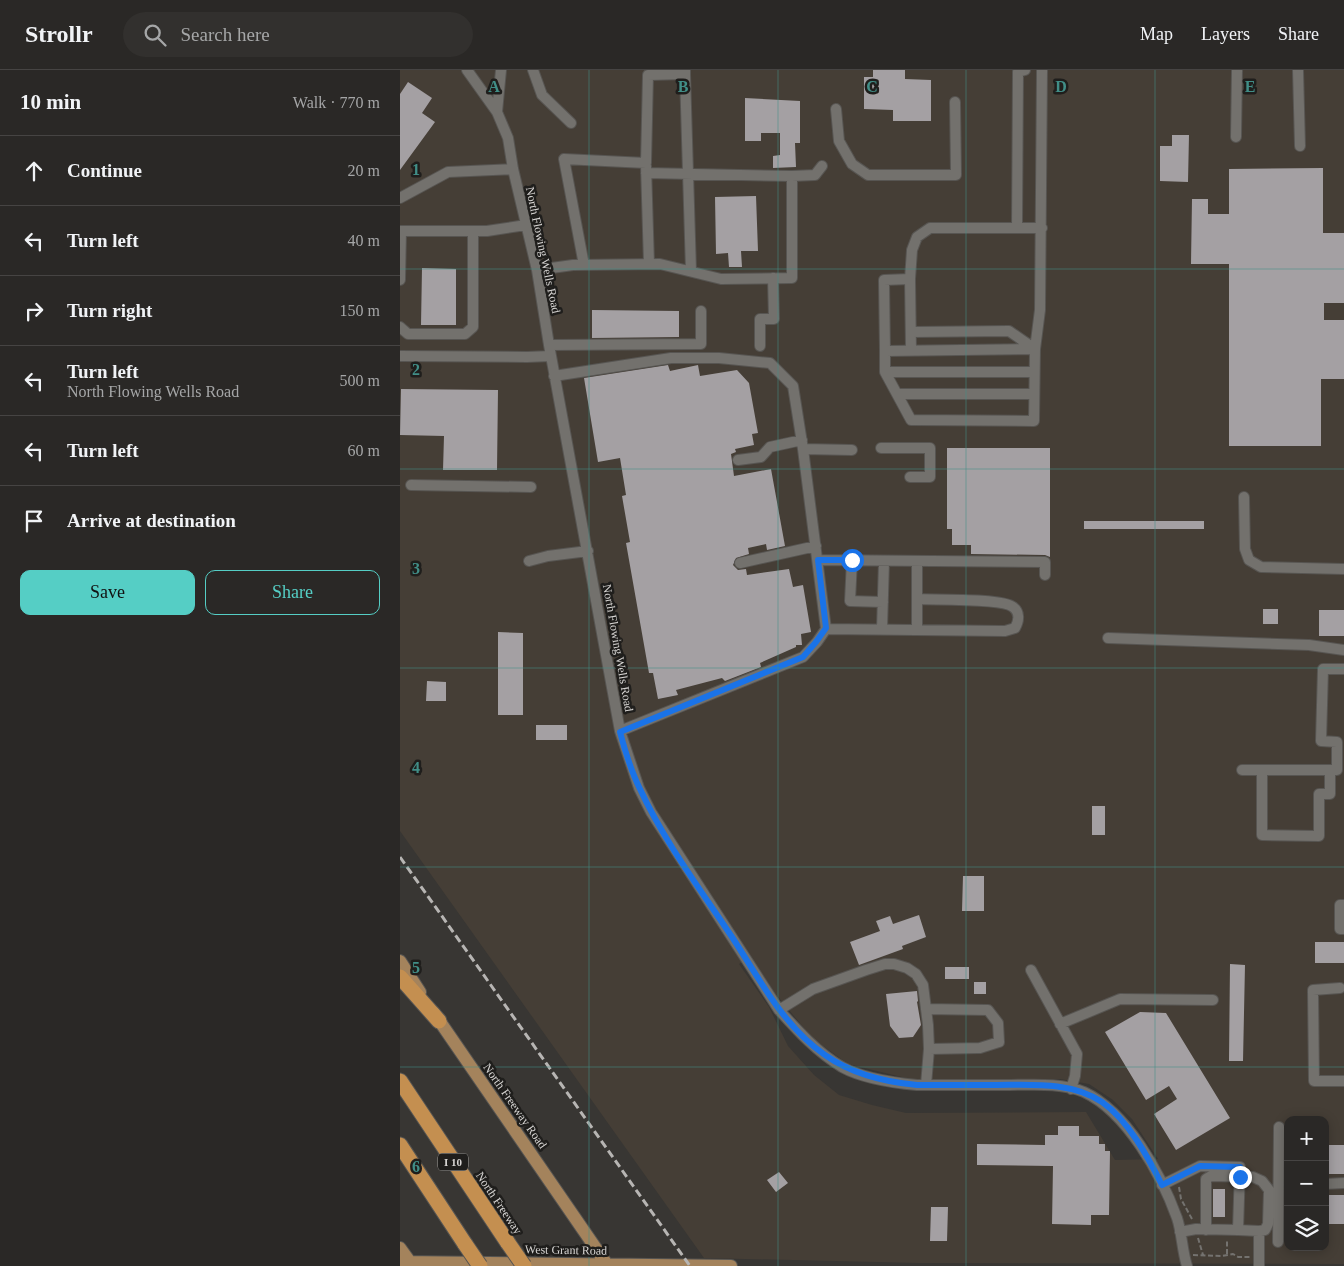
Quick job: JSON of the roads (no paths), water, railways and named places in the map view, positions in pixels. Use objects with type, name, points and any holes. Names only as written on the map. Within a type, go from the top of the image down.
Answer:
[{"type":"highway","points":[[400,977],[439,1021]]},
{"type":"highway","name":"North Freeway","points":[[400,1081],[524,1266]]},
{"type":"highway","name":"I 10","points":[[400,1145],[480,1266]]},
{"type":"main road","name":"North Freeway Road","points":[[400,961],[439,1021],[608,1265]]},
{"type":"main road","points":[[400,1248],[408,1263]]},
{"type":"main road","name":"West Grant Road","points":[[408,1263],[732,1266]]},
{"type":"street","name":"North Flowing Wells Road","points":[[467,70],[497,112],[508,138],[513,168],[537,270],[548,345],[588,551],[620,732],[639,788],[651,812],[779,1010],[802,1036],[823,1054],[844,1068],[898,1083],[926,1085],[1035,1085],[1071,1089],[1102,1102],[1116,1114],[1152,1164],[1177,1218],[1187,1266]]},
{"type":"street","points":[[497,112],[501,70]]},
{"type":"street","points":[[533,70],[542,95],[571,123]]},
{"type":"street","points":[[1017,228],[1018,72],[1025,70]]},
{"type":"street","points":[[910,279],[884,280],[885,372],[911,420],[1034,421],[1034,372],[1040,310],[1042,228],[1042,70]]},
{"type":"street","points":[[1236,70],[1236,137]]},
{"type":"street","points":[[1298,70],[1300,146]]},
{"type":"street","points":[[649,264],[646,168],[648,72],[685,72],[691,271]]},
{"type":"street","points":[[836,109],[839,141],[852,164],[868,175],[956,175],[956,102]]},
{"type":"street","points":[[584,265],[564,159],[688,174],[815,175],[822,166]]},
{"type":"street","points":[[400,198],[448,172],[513,168]]},
{"type":"street","points":[[537,270],[584,265],[660,264],[721,278],[792,278],[792,176]]},
{"type":"street","points":[[400,280],[400,231],[487,231],[526,226]]},
{"type":"street","points":[[912,351],[910,279],[912,250],[917,237],[930,228],[1042,228]]},
{"type":"street","points":[[400,327],[408,334],[465,334],[473,327],[473,231]]},
{"type":"street","points":[[760,346],[760,319],[774,319],[773,278]]},
{"type":"street","points":[[548,345],[700,344],[701,311]]},
{"type":"street","points":[[911,332],[1009,331],[1035,349]]},
{"type":"street","points":[[885,351],[1035,349]]},
{"type":"street","points":[[400,356],[551,356]]},
{"type":"street","points":[[554,376],[670,358],[719,358],[770,364],[793,386],[803,444],[826,628],[803,657],[620,732]]},
{"type":"street","points":[[885,372],[1034,372]]},
{"type":"street","points":[[898,394],[1034,394]]},
{"type":"street","points":[[738,460],[761,457],[770,447],[803,444],[852,450]]},
{"type":"street","points":[[881,448],[930,448],[930,477],[910,477]]},
{"type":"street","points":[[411,485],[531,487]]},
{"type":"street","points":[[1244,497],[1245,549],[1249,560],[1261,567],[1344,570]]},
{"type":"street","points":[[740,564],[816,546]]},
{"type":"street","points":[[529,561],[548,556],[588,551]]},
{"type":"street","points":[[818,560],[1044,562],[1045,575]]},
{"type":"street","points":[[852,560],[850,601],[883,602]]},
{"type":"street","points":[[882,629],[884,560]]},
{"type":"street","points":[[917,561],[917,630]]},
{"type":"street","points":[[826,628],[1005,631],[1015,628],[1018,622],[1018,614],[1013,606],[999,602],[917,599]]},
{"type":"street","points":[[1108,638],[1309,645],[1344,650]]},
{"type":"street","points":[[1262,770],[1262,835],[1320,836],[1319,794],[1330,794],[1337,770],[1340,743],[1321,742],[1322,669],[1344,669]]},
{"type":"street","points":[[1242,770],[1337,770]]},
{"type":"street","points":[[1344,905],[1340,905],[1340,929],[1344,929]]},
{"type":"street","points":[[779,1010],[813,989],[885,964],[894,964],[907,968],[916,974],[923,985],[929,1049],[926,1085]]},
{"type":"street","points":[[1031,970],[1077,1054],[1075,1076],[1071,1089]]},
{"type":"street","points":[[1340,988],[1313,990],[1314,1081],[1344,1081]]},
{"type":"street","points":[[1060,1024],[1120,999],[1212,1000]]},
{"type":"street","points":[[926,1010],[988,1010],[998,1024],[999,1042],[980,1048],[929,1049]]},
{"type":"street","points":[[1278,1242],[1283,1184],[1280,1127]]},
{"type":"street","points":[[1162,1185],[1200,1166],[1240,1167],[1238,1230]]},
{"type":"street","points":[[1180,1232],[1201,1229],[1265,1230],[1268,1224],[1269,1190],[1258,1178],[1211,1176],[1206,1179],[1201,1229]]},
{"type":"street","points":[[1329,1184],[1344,1184]]},
{"type":"street","points":[[1259,1262],[1260,1231]]},
{"type":"railway","points":[[400,857],[690,1266]]}]
